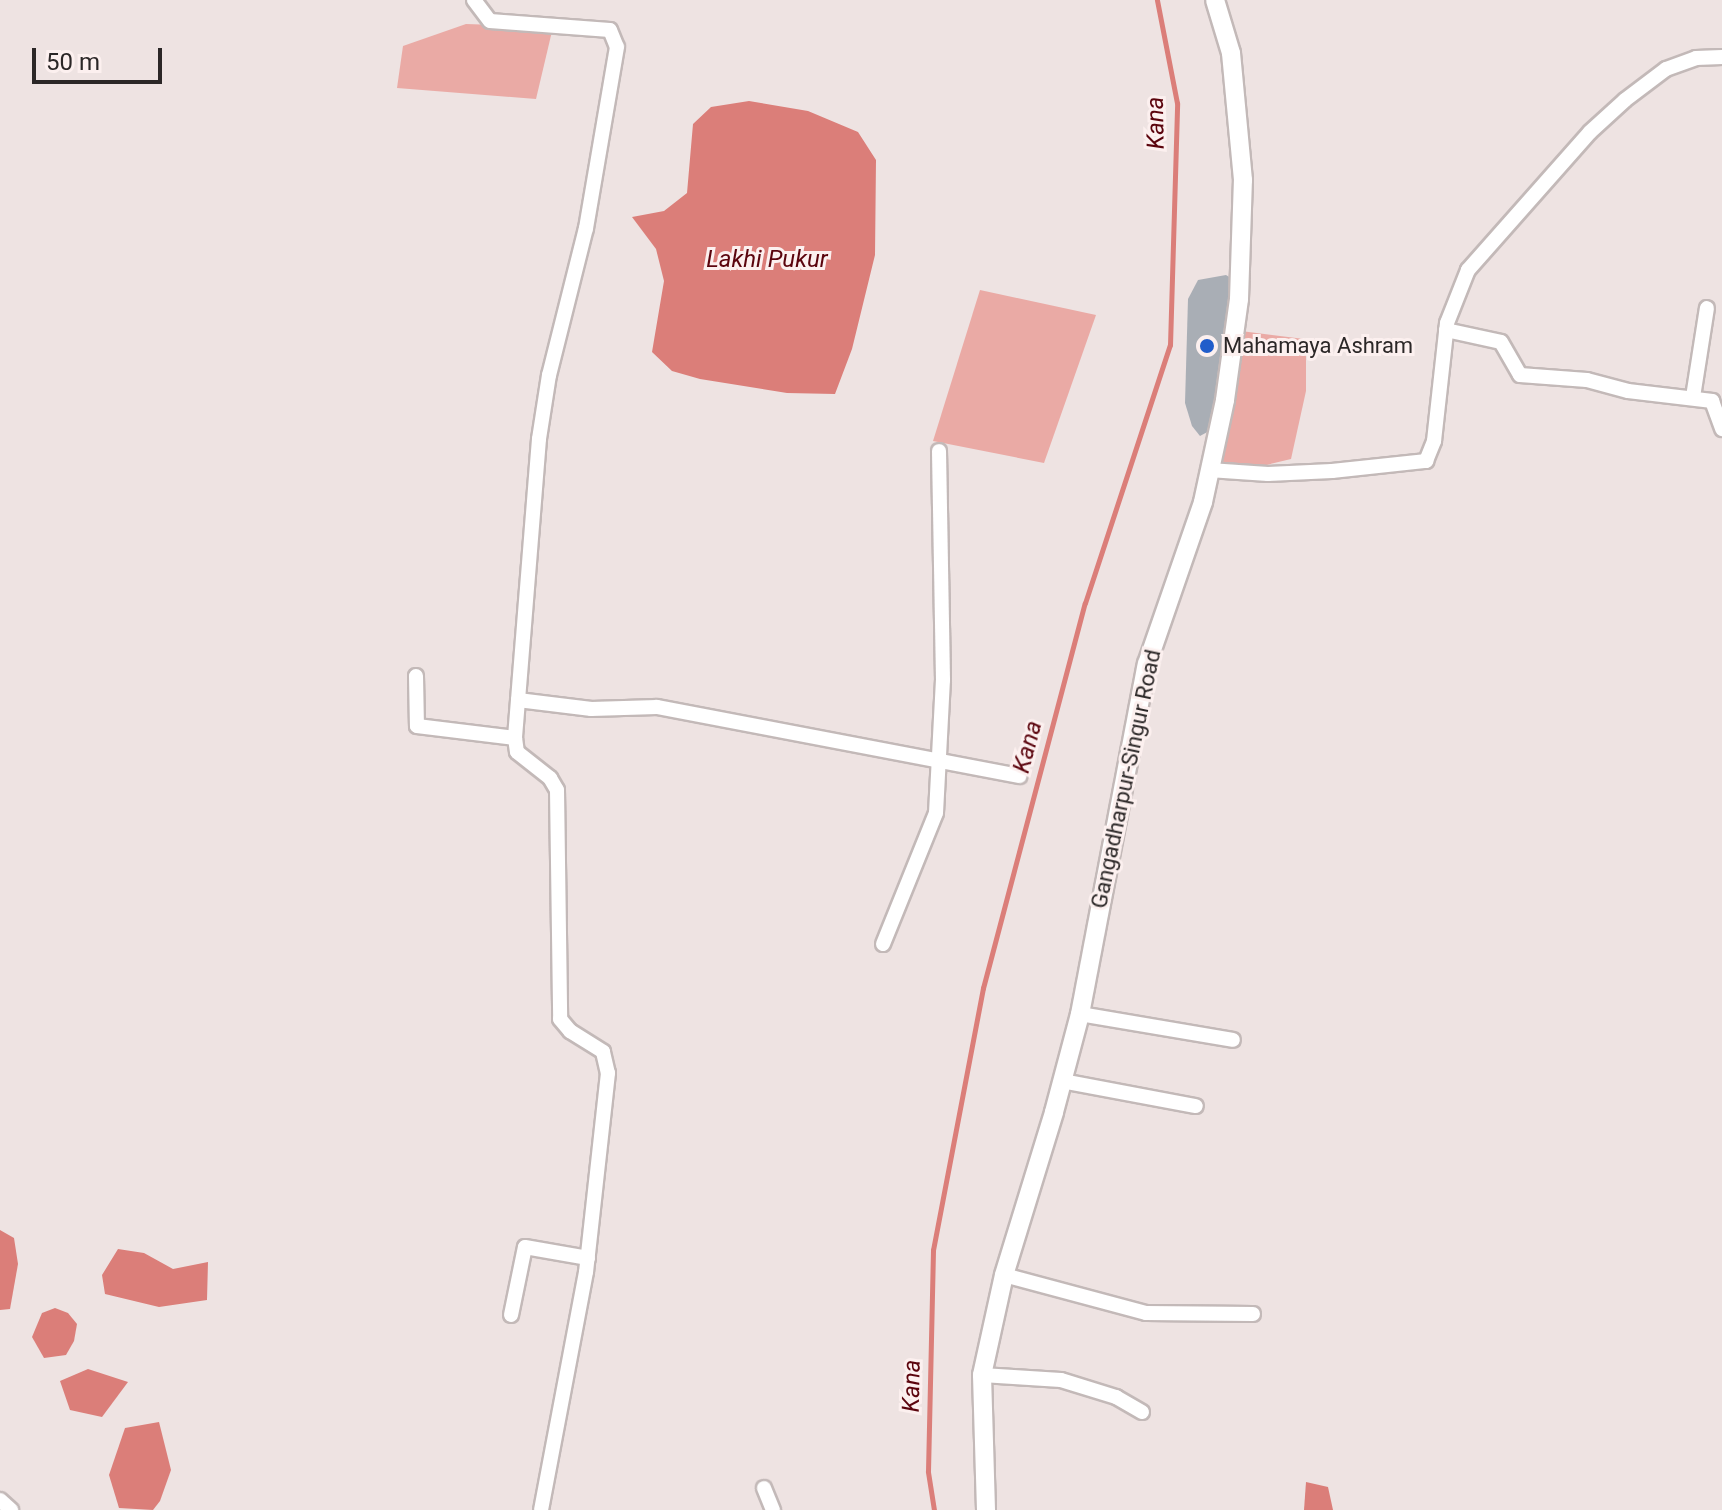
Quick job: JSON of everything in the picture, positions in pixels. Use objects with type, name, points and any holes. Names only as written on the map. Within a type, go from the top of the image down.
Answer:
[{"type":"street","points":[[474,0],[490,21],[610,30],[617,47],[586,228],[547,388],[539,439],[515,738],[517,752],[550,778],[557,790],[560,1019],[570,1031],[598,1047],[607,1064],[606,1108],[588,1258],[541,1510]]},
{"type":"street","name":"Gangadharpur-Singur Road","points":[[986,1510],[982,1375],[1004,1275],[1080,1014],[1147,664],[1203,502],[1225,400],[1239,299],[1243,180],[1231,53],[1215,0]]},
{"type":"street","points":[[1209,470],[1268,474],[1426,461],[1434,441],[1446,330],[1455,295],[1468,270],[1590,132],[1666,69],[1696,58],[1722,57]]},
{"type":"street","points":[[1693,397],[1707,308]]},
{"type":"street","points":[[1446,330],[1501,342],[1520,375],[1587,380],[1628,391],[1693,397],[1714,403],[1722,429]]},
{"type":"street","points":[[883,944],[932,827],[938,800],[943,680],[939,451]]},
{"type":"street","points":[[416,676],[417,726],[515,738]]},
{"type":"street","points":[[518,700],[591,709],[638,705],[671,709],[1019,776]]},
{"type":"street","points":[[1080,1014],[1233,1040]]},
{"type":"street","points":[[1062,1081],[1196,1106]]},
{"type":"street","points":[[511,1315],[525,1247],[588,1258]]},
{"type":"street","points":[[1004,1275],[1146,1313],[1253,1314]]},
{"type":"street","points":[[982,1375],[1061,1380],[1116,1397],[1142,1412]]},
{"type":"street","points":[[764,1488],[773,1510]]},
{"type":"street","points":[[0,1500],[11,1510]]},
{"type":"shaded area","points":[[466,24],[553,27],[536,99],[397,88],[403,46]]},
{"type":"shaded area","points":[[980,290],[1096,315],[1044,463],[933,441]]},
{"type":"shaded area","points":[[1241,331],[1304,339],[1306,357],[1306,391],[1291,459],[1250,469],[1216,464]]},
{"type":"water","name":"Lakhi Pukur","points":[[749,101],[808,111],[858,132],[876,160],[875,255],[852,349],[835,394],[787,393],[700,379],[672,371],[652,352],[664,281],[656,249],[632,217],[664,211],[687,193],[693,124],[711,107]]},
{"type":"water","points":[[0,1230],[14,1238],[18,1264],[10,1309],[0,1310]]},
{"type":"water","points":[[118,1249],[144,1253],[173,1269],[208,1262],[207,1300],[159,1307],[105,1294],[102,1275]]},
{"type":"water","points":[[55,1308],[68,1313],[77,1324],[74,1341],[66,1355],[44,1358],[32,1337],[42,1313]]},
{"type":"water","points":[[88,1369],[128,1382],[102,1417],[70,1410],[60,1381]]},
{"type":"water","points":[[159,1422],[171,1470],[160,1501],[153,1510],[119,1508],[109,1475],[125,1428]]},
{"type":"water","points":[[1306,1482],[1328,1487],[1333,1510],[1304,1510]]},
{"type":"building","name":"Mahamaya Ashram","points":[[1226,275],[1234,280],[1236,298],[1211,430],[1200,436],[1192,426],[1185,403],[1188,299],[1198,280]]},
{"type":"waterway","name":"Kana","points":[[934,1510],[928,1471],[933,1250],[983,988],[1085,603],[1170,345],[1177,103],[1157,0]]},
{"type":"place","name":"Mahamaya Ashram","points":[[1207,346]]}]
